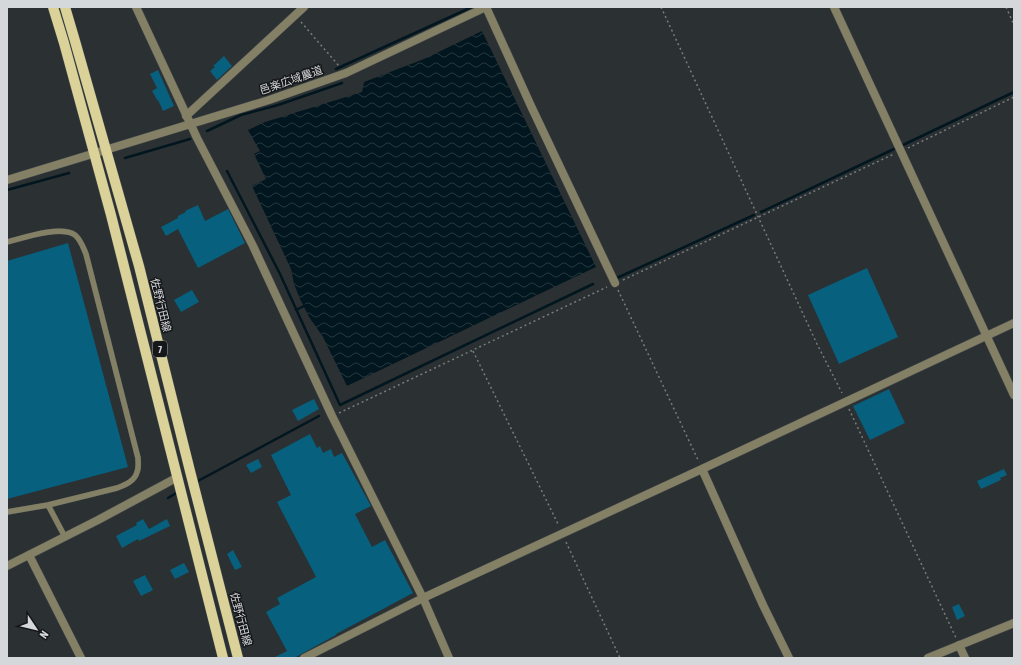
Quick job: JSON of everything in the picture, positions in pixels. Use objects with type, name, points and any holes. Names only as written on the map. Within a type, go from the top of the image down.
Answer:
[{"type":"main road","name":"7","points":[[53,7],[111,215],[223,658]]},
{"type":"main road","name":"佐野行田線","points":[[65,7],[76,41],[139,266],[238,658]]},
{"type":"street","points":[[136,7],[196,138],[253,246],[332,416],[424,598],[448,658]]},
{"type":"street","points":[[186,116],[304,7]]},
{"type":"street","points":[[486,7],[615,283]]},
{"type":"street","name":"邑楽広域農道","points":[[7,180],[269,100],[346,73],[486,7]]},
{"type":"street","points":[[834,7],[1014,394]]},
{"type":"street","points":[[304,658],[424,598],[1014,323]]},
{"type":"street","points":[[702,469],[763,605],[789,658]]},
{"type":"street","points":[[7,566],[29,556],[178,477]]},
{"type":"street","points":[[29,556],[81,658]]},
{"type":"street","points":[[928,658],[1014,622]]},
{"type":"street","points":[[959,645],[965,658]]},
{"type":"lane","points":[[7,242],[41,233],[65,231],[74,235],[80,240],[86,254],[138,458],[137,472],[132,480],[125,485],[48,505],[7,512]]},
{"type":"lane","points":[[48,505],[65,537]]},
{"type":"path","points":[[661,7],[817,344],[846,402],[959,645]]},
{"type":"path","points":[[1006,7],[1014,25]]},
{"type":"path","points":[[295,15],[346,73]]},
{"type":"path","points":[[332,416],[1014,97]]},
{"type":"path","points":[[615,283],[702,469]]},
{"type":"path","points":[[473,351],[563,533],[620,658]]},
{"type":"water","points":[[482,31],[596,267],[347,386],[323,337],[309,317],[300,299],[294,284],[291,269],[252,186],[266,179],[254,154],[260,151],[248,130],[265,122],[362,92],[364,82],[424,59]]},
{"type":"building","points":[[224,56],[232,66],[217,80],[210,71],[215,67],[213,66]]},
{"type":"building","points":[[158,70],[174,106],[163,111],[152,91],[157,88],[150,74]]},
{"type":"building","points":[[198,205],[205,221],[228,209],[245,243],[198,268],[178,229],[166,236],[161,227],[178,218],[178,216],[186,212],[185,211]]},
{"type":"building","points":[[68,243],[128,467],[7,499],[7,261]]},
{"type":"building","points":[[867,268],[898,337],[839,364],[808,295]]},
{"type":"building","points":[[192,290],[199,302],[181,312],[174,300]]},
{"type":"building","points":[[889,389],[905,423],[870,440],[853,406]]},
{"type":"building","points":[[314,399],[319,409],[298,421],[292,410]]},
{"type":"building","points":[[310,434],[317,448],[320,446],[323,453],[331,449],[334,457],[342,453],[371,506],[355,514],[372,547],[385,540],[413,593],[294,658],[273,658],[287,651],[266,612],[280,604],[277,598],[316,577],[277,502],[291,495],[271,455]]},
{"type":"building","points":[[258,459],[262,467],[251,473],[246,465]]},
{"type":"building","points":[[1004,469],[1007,475],[1000,478],[1001,480],[981,489],[977,481]]},
{"type":"building","points":[[143,519],[149,529],[167,519],[170,526],[139,541],[138,539],[122,548],[116,536],[137,525],[136,523]]},
{"type":"building","points":[[233,550],[242,567],[235,570],[227,554]]},
{"type":"building","points":[[184,563],[189,572],[175,579],[170,570]]},
{"type":"building","points":[[145,575],[153,590],[141,596],[133,581]]},
{"type":"building","points":[[959,604],[965,616],[957,620],[952,607]]},
{"type":"waterway","points":[[336,69],[472,7]]},
{"type":"waterway","points":[[207,131],[241,115],[278,105],[342,83]]},
{"type":"waterway","points":[[903,145],[1014,92]]},
{"type":"waterway","points":[[125,158],[190,139]]},
{"type":"waterway","points":[[761,212],[894,149]]},
{"type":"waterway","points":[[227,171],[280,274],[340,405],[593,284]]},
{"type":"waterway","points":[[7,190],[69,173]]},
{"type":"waterway","points":[[617,278],[754,215]]},
{"type":"waterway","points":[[296,310],[306,305]]},
{"type":"waterway","points":[[196,482],[319,416]]},
{"type":"waterway","points":[[168,498],[178,492]]}]
